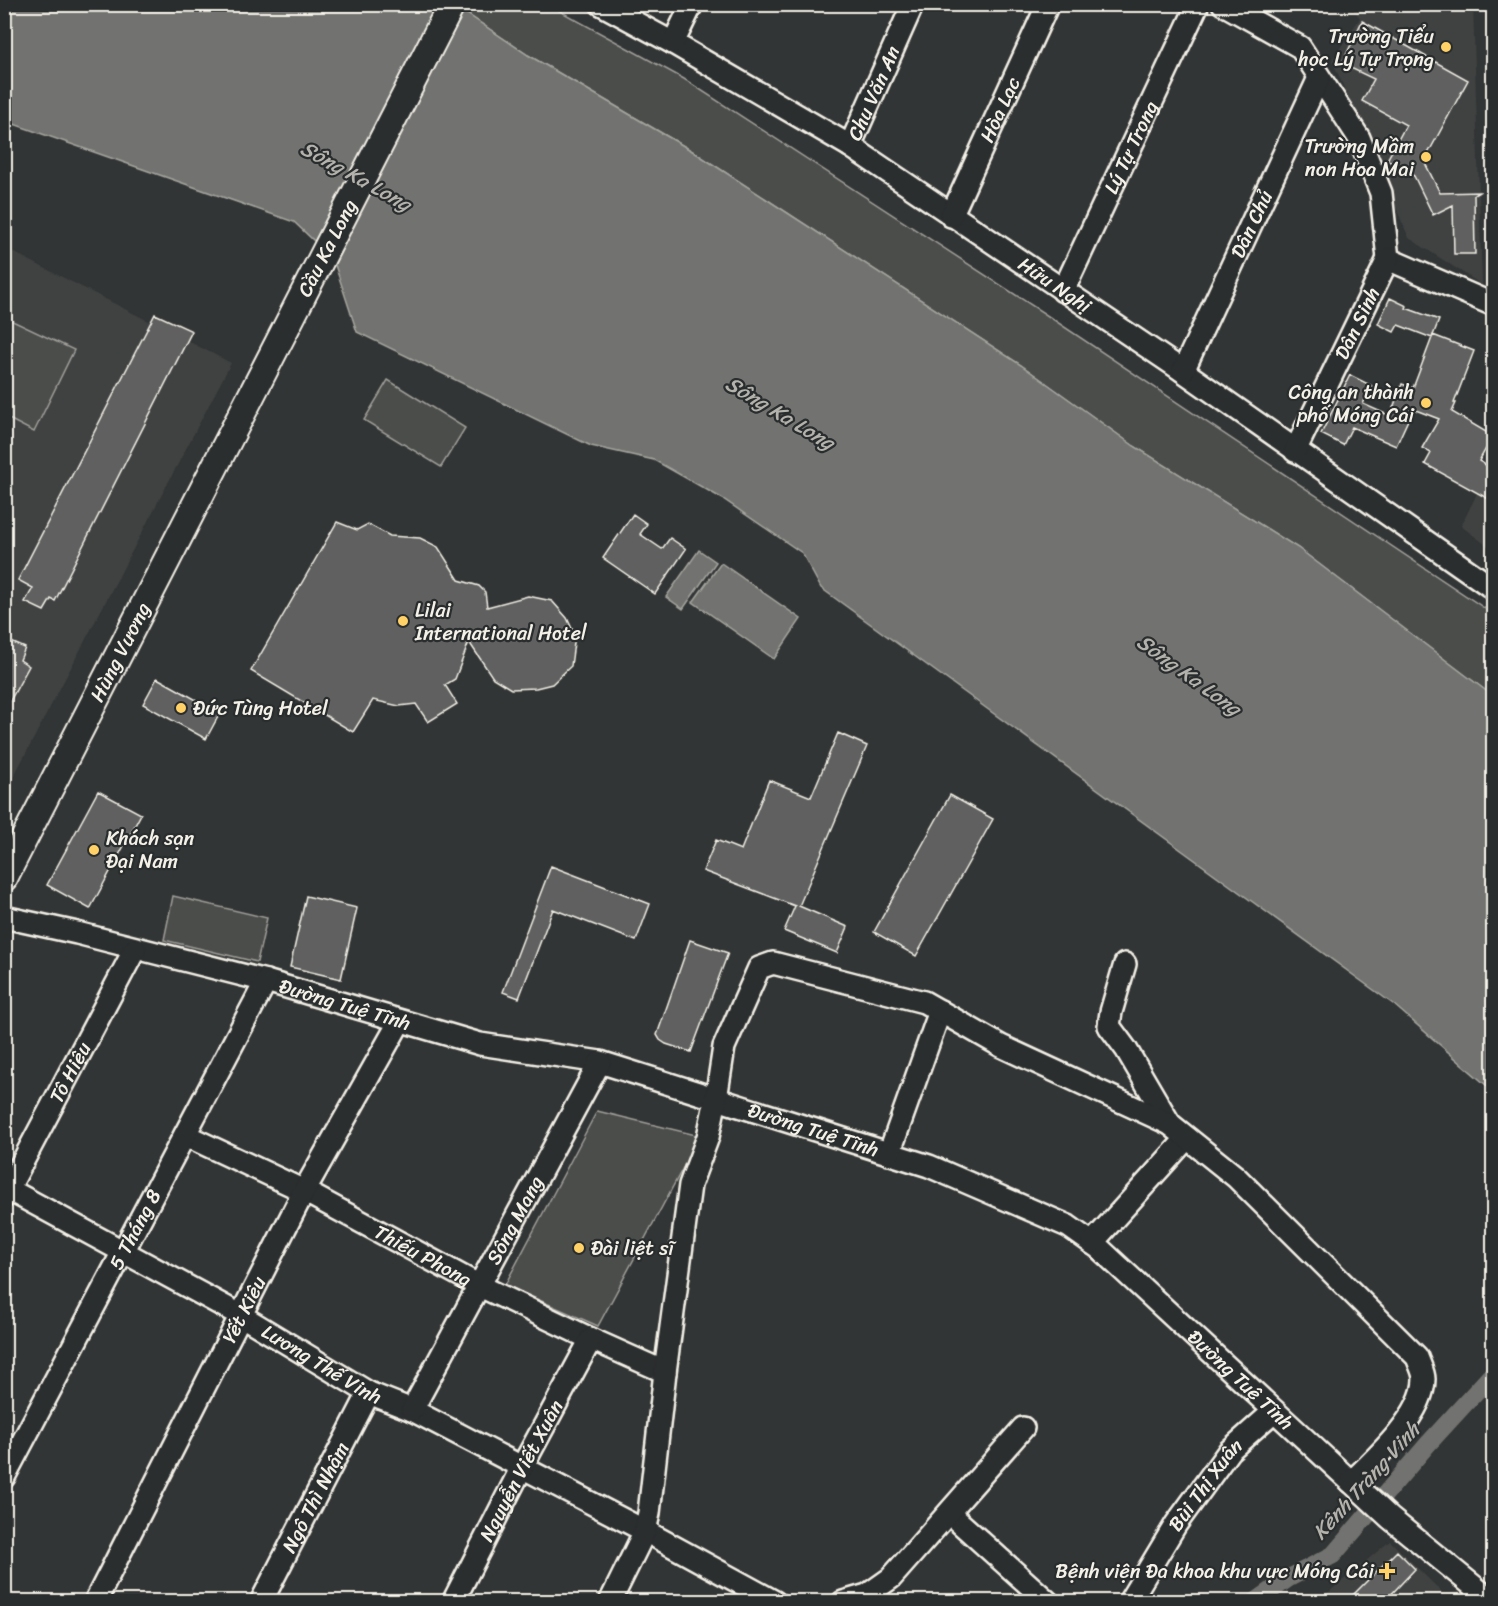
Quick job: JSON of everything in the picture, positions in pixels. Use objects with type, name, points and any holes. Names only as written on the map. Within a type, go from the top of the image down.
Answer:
[{"type":"main road","name":"Cầu Ka Long","points":[[235,429],[452,4]]},
{"type":"main road","name":"Hùng Vương","points":[[4,878],[235,429]]},
{"type":"street","name":"Hữu Nghị","points":[[601,4],[850,146],[1183,371],[1494,589]]},
{"type":"street","points":[[673,43],[692,4]]},
{"type":"street","name":"Hòa Lạc","points":[[951,216],[1048,4]]},
{"type":"street","name":"Lý Tự Trọng","points":[[1063,291],[1198,4]]},
{"type":"street","points":[[1223,4],[1300,47],[1359,138],[1381,193],[1388,259],[1494,305]]},
{"type":"street","name":"Chu Văn An","points":[[850,146],[909,6]]},
{"type":"street","name":"Dân Chủ","points":[[1183,371],[1319,78]]},
{"type":"street","name":"Dân Sinh","points":[[1295,451],[1388,259]]},
{"type":"street","name":"Đường Tuệ Tĩnh","points":[[4,917],[266,981],[480,1044],[600,1062],[929,1166],[1068,1226],[1092,1243],[1390,1518],[1493,1602]]},
{"type":"street","name":"Tô Hiệu","points":[[6,1191],[135,949]]},
{"type":"street","points":[[610,1602],[645,1531],[690,1185],[708,1137],[724,1047],[759,968],[773,963],[924,1002],[1001,1046],[1170,1124],[1236,1178],[1417,1356],[1424,1377],[1422,1394],[1408,1419],[1383,1452],[1352,1483]]},
{"type":"street","points":[[1125,964],[1109,1026],[1126,1049],[1170,1124]]},
{"type":"street","name":"5 Tháng 8","points":[[4,1477],[266,981]]},
{"type":"street","points":[[889,1154],[940,1011]]},
{"type":"street","name":"Yết Kiêu","points":[[95,1602],[304,1191],[400,1021]]},
{"type":"street","name":"Sông Mang","points":[[412,1410],[600,1062]]},
{"type":"street","name":"Thiếu Phong","points":[[185,1135],[304,1191],[478,1285],[664,1372]]},
{"type":"street","points":[[1092,1243],[1187,1138]]},
{"type":"street","name":"Lương Thế Vinh","points":[[6,1191],[242,1316],[369,1393],[412,1410],[645,1531],[775,1602]]},
{"type":"street","name":"Nguyễn Viết Xuân","points":[[453,1602],[591,1339]]},
{"type":"street","name":"Ngô Thì Nhậm","points":[[261,1602],[369,1393]]},
{"type":"street","name":"Bùi Thị Xuân","points":[[1129,1602],[1176,1524],[1229,1451],[1274,1411]]},
{"type":"street","points":[[843,1602],[867,1595],[891,1578],[1023,1428]]},
{"type":"street","points":[[949,1513],[1048,1602]]},
{"type":"shaded area","points":[[471,5],[549,5],[684,79],[1045,314],[1493,614],[1493,696],[1298,548],[1134,446],[1021,365],[694,152],[528,55],[467,14]]},
{"type":"shaded area","name":"Trường Mầm non Hoa Mai","points":[[1350,5],[1473,5],[1482,285],[1409,238],[1332,60],[1360,18]]},
{"type":"shaded area","points":[[5,248],[231,363],[5,793]]},
{"type":"shaded area","points":[[4,317],[74,350],[34,432],[5,417]]},
{"type":"shaded area","points":[[388,380],[465,428],[441,467],[364,420]]},
{"type":"shaded area","points":[[1493,461],[1493,550],[1461,526]]},
{"type":"shaded area","points":[[173,896],[267,918],[257,962],[164,940]]},
{"type":"shaded area","points":[[597,1111],[700,1136],[598,1326],[505,1285]]},
{"type":"shaded area","name":"Bệnh viện Đa khoa khu vực Móng Cái","points":[[1390,1541],[1451,1601],[1317,1602]]},
{"type":"water","name":"Sông Ka Long","points":[[399,4],[407,7],[408,5],[447,4],[467,14],[528,55],[694,152],[1021,365],[1134,446],[1298,548],[1493,696],[1493,1091],[1393,1004],[821,588],[802,553],[723,499],[654,460],[591,446],[357,332],[333,259],[294,222],[5,121],[5,5]]},
{"type":"water","points":[[699,550],[716,562],[683,609],[666,597]]},
{"type":"water","points":[[721,563],[801,619],[774,659],[693,602]]},
{"type":"building","points":[[1362,21],[1468,80],[1424,161],[1440,193],[1479,192],[1474,195],[1475,254],[1454,254],[1453,205],[1433,215],[1414,176],[1387,160],[1406,125],[1362,101],[1374,79],[1342,64]]},
{"type":"building","points":[[1390,298],[1407,306],[1406,308],[1439,320],[1432,338],[1398,325],[1394,332],[1378,324]]},
{"type":"building","points":[[155,314],[192,331],[55,601],[51,599],[44,611],[25,602],[33,588],[18,580]]},
{"type":"building","points":[[1433,335],[1474,351],[1452,412],[1493,436],[1479,461],[1494,470],[1494,502],[1425,464],[1431,453],[1422,448],[1439,419],[1413,409],[1396,446],[1352,427],[1343,445],[1321,434],[1350,375],[1372,386],[1363,404],[1390,416],[1402,384],[1413,388]]},
{"type":"building","points":[[633,514],[647,524],[640,534],[662,549],[670,538],[686,549],[655,594],[603,558]]},
{"type":"building","points":[[337,522],[357,530],[368,524],[390,536],[420,538],[438,547],[459,580],[479,586],[485,592],[487,607],[528,596],[552,601],[567,618],[575,635],[571,666],[552,684],[536,688],[511,689],[493,678],[469,642],[455,679],[445,685],[457,704],[428,722],[416,704],[399,706],[373,700],[353,732],[251,671]]},
{"type":"building","points":[[4,639],[25,648],[20,660],[29,666],[4,712]]},
{"type":"building","name":"Đức Tùng Hotel","points":[[157,678],[220,713],[206,739],[143,704]]},
{"type":"building","points":[[838,733],[867,746],[799,906],[848,927],[837,953],[784,931],[795,906],[703,871],[716,840],[741,850],[769,780],[811,797]]},
{"type":"building","name":"Khách sạn Đại Nam","points":[[98,791],[141,814],[90,909],[47,885]]},
{"type":"building","points":[[950,795],[993,819],[916,956],[874,932]]},
{"type":"building","points":[[551,866],[650,904],[636,941],[553,909],[519,998],[503,992]]},
{"type":"building","points":[[306,896],[357,908],[341,979],[290,967]]},
{"type":"building","points":[[690,940],[728,953],[691,1052],[666,1044],[657,1035]]},
{"type":"building","points":[[1397,1551],[1415,1569],[1384,1602],[1346,1602]]},
{"type":"waterway","name":"Kênh Tràng Vinh","points":[[1255,1602],[1289,1578],[1333,1555],[1428,1444],[1494,1372]]},
{"type":"place","name":"Trường Tiểu học Lý Tự Trọng","points":[[1446,47]]},
{"type":"place","name":"Trường Mầm non Hoa Mai","points":[[1426,157]]},
{"type":"place","name":"Công an thành phố Móng Cái","points":[[1426,403]]},
{"type":"place","name":"Lilai International Hotel","points":[[403,621]]},
{"type":"place","name":"Đức Tùng Hotel","points":[[181,708]]},
{"type":"place","name":"Khách sạn Đại Nam","points":[[94,850]]},
{"type":"place","name":"Đài liệt sĩ","points":[[579,1248]]},
{"type":"place","name":"Bệnh viện Đa khoa khu vực Móng Cái","points":[[1387,1571]]}]
